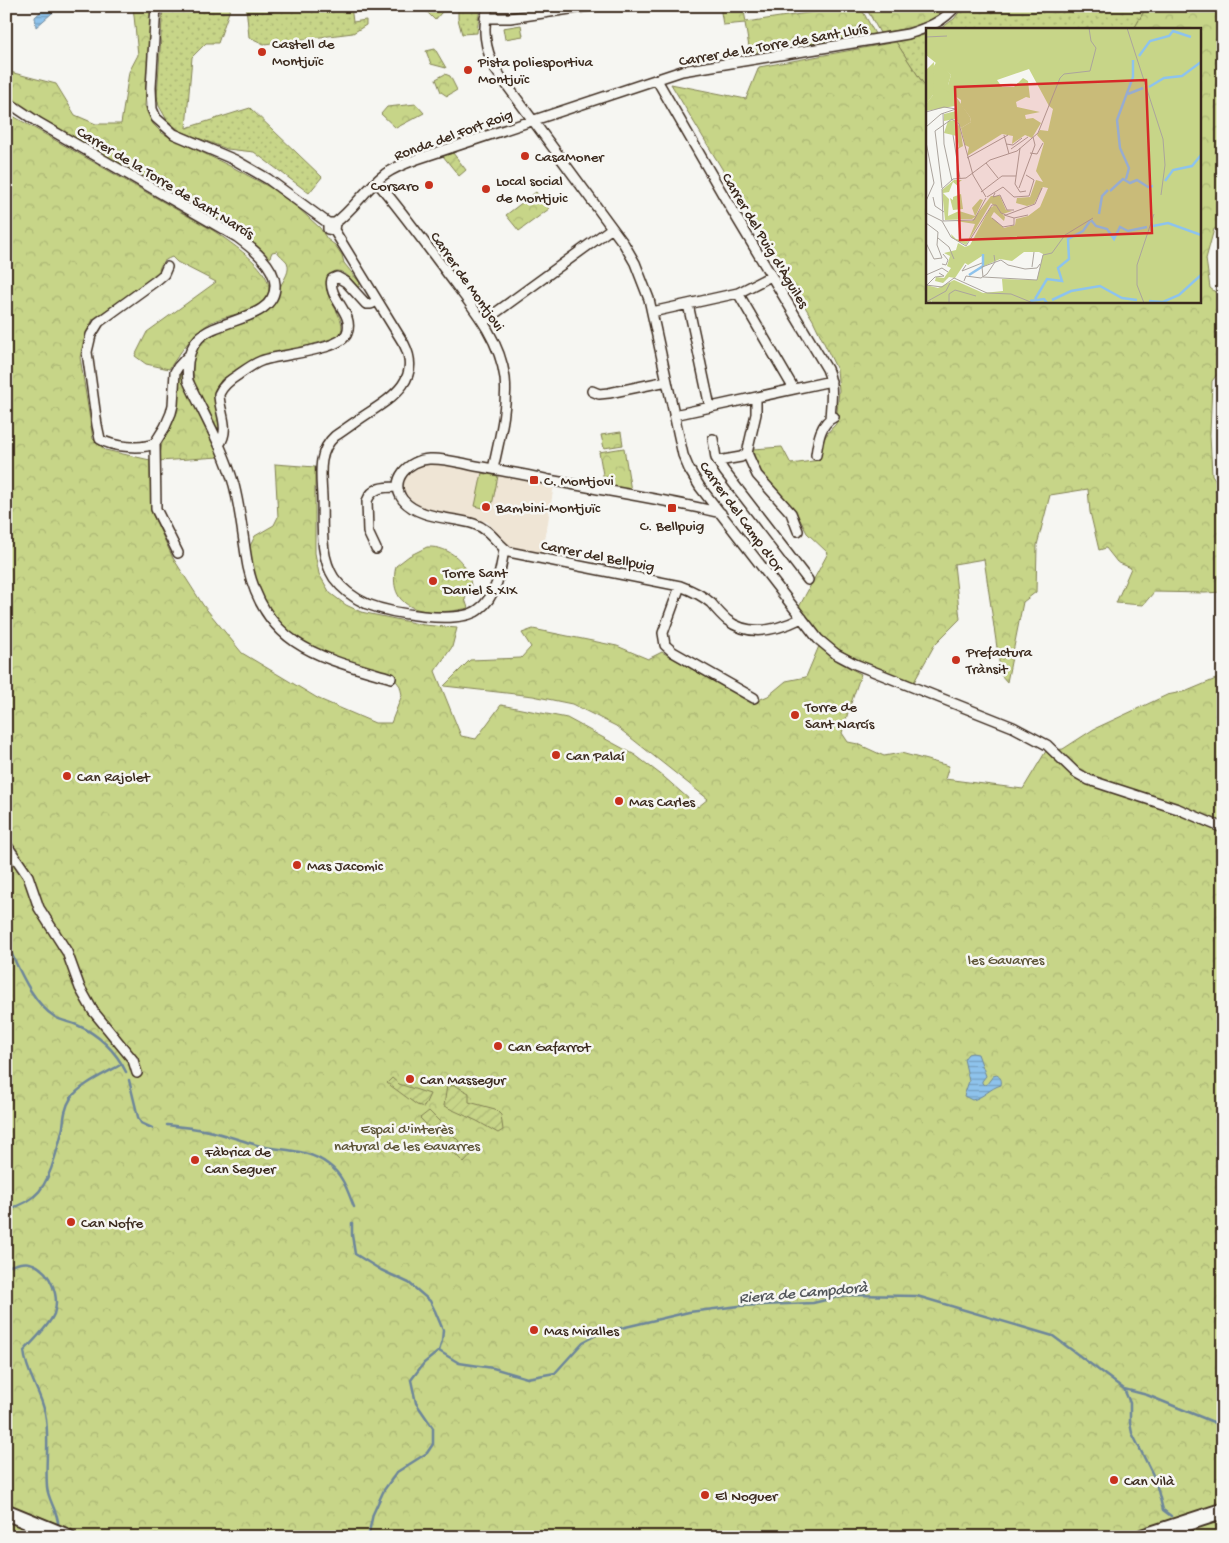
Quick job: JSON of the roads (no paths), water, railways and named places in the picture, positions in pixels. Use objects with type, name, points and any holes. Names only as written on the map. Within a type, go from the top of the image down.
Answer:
[{"type":"highway","points":[[6,1512],[67,1537]]},
{"type":"highway","points":[[1143,1537],[1223,1512]]},
{"type":"street","points":[[156,6],[151,88],[152,109],[156,118],[174,134],[235,160],[268,179],[332,225],[409,352],[410,370],[404,384],[392,398],[335,436],[324,450],[320,466],[324,556],[340,586],[368,604],[420,616],[458,616],[478,610],[488,601],[498,578],[504,548]]},
{"type":"street","name":"Ronda del Fort Roig","points":[[332,225],[346,215],[386,174],[405,163],[532,121],[500,77],[491,60],[484,39],[485,18],[488,6]]},
{"type":"street","points":[[485,18],[510,18],[590,6]]},
{"type":"street","name":"Carrer de la Torre de Sant Lluís","points":[[532,121],[689,70],[908,34],[935,25],[956,6]]},
{"type":"street","name":"Carrer del Puig d'Àguiles","points":[[657,80],[827,369],[831,381],[833,418],[826,422],[822,430],[816,455]]},
{"type":"street","name":"Carrer de la Torre de Sant Narcís","points":[[6,101],[39,123],[238,238],[252,248],[274,279],[273,296],[268,304],[260,310],[208,331],[192,346],[188,356],[175,372],[171,413],[155,443]]},
{"type":"street","name":"Carrer del Camp d'Or","points":[[532,121],[624,244],[635,263],[649,299],[683,455],[688,468],[818,639],[828,648],[855,664],[1007,725],[1047,745],[1075,772],[1089,780],[1178,809],[1223,828]]},
{"type":"street","name":"Carrer de Montjovi","points":[[377,182],[483,322],[500,355],[505,381],[503,415],[493,469]]},
{"type":"street","points":[[483,322],[612,228]]},
{"type":"street","points":[[167,267],[164,274],[157,280],[99,322],[91,335],[87,352],[96,426],[100,439],[108,443],[134,447],[150,446],[155,443],[156,509],[178,553]]},
{"type":"street","points":[[652,312],[738,293],[771,276]]},
{"type":"street","points":[[219,445],[225,431],[219,394],[228,381],[259,362],[330,345],[342,340],[347,335],[348,319],[332,288],[332,279],[337,277],[342,279],[366,304],[377,301]]},
{"type":"street","points":[[738,293],[794,389]]},
{"type":"street","points":[[688,304],[710,407]]},
{"type":"street","points":[[188,356],[188,381],[219,445],[234,486],[251,576],[257,596],[264,610],[297,645],[330,659],[391,678]]},
{"type":"street","points":[[592,391],[599,394],[609,393],[667,381]]},
{"type":"street","points":[[674,415],[831,381]]},
{"type":"street","points":[[756,398],[756,414],[747,453],[757,475],[791,513],[798,531]]},
{"type":"street","points":[[713,439],[716,458],[724,471],[808,580]]},
{"type":"street","points":[[718,460],[741,456],[747,453]]},
{"type":"street","points":[[376,549],[368,532],[366,501],[368,496],[375,490],[397,487],[401,476],[409,466],[422,460],[436,459],[493,469],[721,513]]},
{"type":"street","name":"Carrer del Bellpuig","points":[[397,487],[405,501],[417,510],[482,527],[493,535],[504,548],[515,553],[680,586],[705,598],[728,621],[741,628],[754,631],[768,630],[802,618]]},
{"type":"street","points":[[680,586],[663,633],[666,645],[673,652],[754,698]]},
{"type":"street","points":[[6,844],[28,876],[39,908],[67,952],[80,988],[93,1010],[133,1060],[137,1073]]},
{"type":"water","points":[[47,6],[59,7],[36,27],[35,17]]},
{"type":"water","points":[[968,1054],[978,1054],[986,1076],[982,1083],[984,1085],[987,1084],[993,1076],[997,1075],[1000,1078],[1001,1085],[972,1100],[964,1096],[969,1081],[964,1059]]},
{"type":"waterway","points":[[6,942],[26,983],[46,1010],[60,1020],[77,1025],[99,1038],[112,1050],[126,1072]]},
{"type":"waterway","points":[[6,1210],[26,1202],[44,1185],[55,1157],[66,1108],[71,1098],[88,1083],[122,1064]]},
{"type":"waterway","points":[[129,1080],[138,1117],[141,1123],[152,1128]]},
{"type":"waterway","points":[[167,1125],[209,1131],[260,1146],[296,1151],[313,1156],[334,1169],[344,1184],[354,1207]]},
{"type":"waterway","points":[[352,1223],[355,1254],[381,1270],[409,1283],[430,1301],[443,1330],[439,1351],[424,1363],[411,1380],[416,1403],[433,1428],[433,1444],[427,1453],[397,1472],[384,1490],[373,1514],[368,1537]]},
{"type":"waterway","points":[[6,1267],[23,1263],[30,1263],[39,1267],[49,1278],[55,1293],[56,1307],[52,1319],[24,1351],[25,1359],[45,1413],[47,1487],[57,1518],[58,1528]]},
{"type":"waterway","name":"Riera de Campdorà","points":[[439,1351],[459,1363],[493,1368],[527,1378],[555,1373],[583,1342],[600,1333],[689,1312],[739,1306],[813,1303],[847,1295],[917,1296],[1053,1336],[1124,1389],[1147,1395],[1223,1426]]},
{"type":"waterway","points":[[1124,1389],[1130,1403],[1132,1433],[1155,1479],[1163,1510],[1171,1516]]},
{"type":"place","name":"Castell de Montjuïc","points":[[262,52]]},
{"type":"place","name":"Pista poliesportiva Montjuïc","points":[[468,70]]},
{"type":"place","name":"CasaMoner","points":[[525,156]]},
{"type":"place","name":"Corsaro","points":[[429,185]]},
{"type":"place","name":"Local social de Montjuic","points":[[486,189]]},
{"type":"place","name":"C. Montjovi","points":[[534,480]]},
{"type":"place","name":"Bambini-Montjuïc","points":[[486,507]]},
{"type":"place","name":"C. Bellpuig","points":[[672,508]]},
{"type":"place","name":"Torre Sant Daniel S.XIX","points":[[433,581]]},
{"type":"place","name":"Prefactura Trànsit","points":[[956,660]]},
{"type":"place","name":"Torre de Sant Narcís","points":[[795,715]]},
{"type":"place","name":"Can Palaí","points":[[556,755]]},
{"type":"place","name":"Can Rajolet","points":[[67,776]]},
{"type":"place","name":"Mas Carles","points":[[619,801]]},
{"type":"place","name":"Mas Jacomic","points":[[297,865]]},
{"type":"place","name":"Can Gafarrot","points":[[498,1046]]},
{"type":"place","name":"Can Massegur","points":[[410,1079]]},
{"type":"place","name":"Fàbrica de Can Seguer","points":[[195,1160]]},
{"type":"place","name":"Can Nofre","points":[[71,1222]]},
{"type":"place","name":"Mas Miralles","points":[[534,1330]]},
{"type":"place","name":"Can Vilà","points":[[1114,1480]]},
{"type":"place","name":"El Noguer","points":[[705,1495]]},
{"type":"park label","name":"les Gavarres","points":[[1006,959]]},
{"type":"park label","name":"Espai d'interès natural de les Gavarres","points":[[407,1136]]}]
